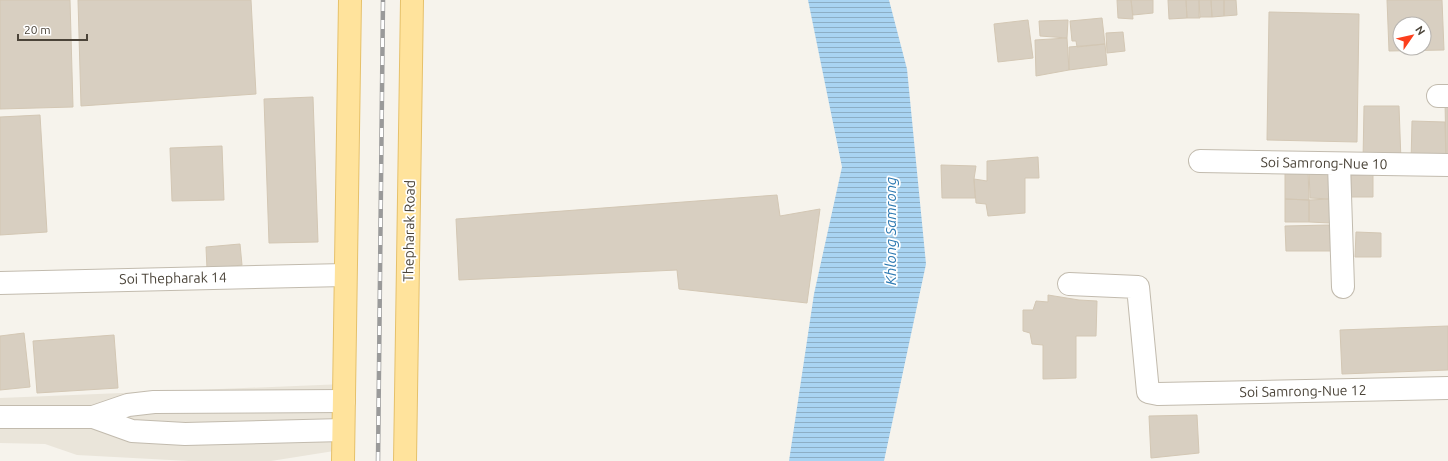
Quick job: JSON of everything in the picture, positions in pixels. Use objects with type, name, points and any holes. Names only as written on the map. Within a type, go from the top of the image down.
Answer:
[{"type":"main road","points":[[343,461],[350,0]]},
{"type":"main road","name":"Thepharak Road","points":[[405,461],[412,0]]},
{"type":"street","name":"Soi Samrong-Nue 10","points":[[1200,161],[1448,165]]},
{"type":"street","points":[[1339,164],[1343,287]]},
{"type":"street","name":"Soi Thepharak 14","points":[[0,283],[345,275]]},
{"type":"street","name":"Soi Samrong-Nue 12","points":[[1069,284],[1138,287],[1148,392],[1158,394],[1448,388]]},
{"type":"street","points":[[0,417],[93,417],[128,405],[154,402],[344,401]]},
{"type":"street","points":[[93,417],[132,431],[185,434],[343,430]]},
{"type":"shaded area","points":[[344,384],[334,451],[271,461],[189,461],[77,455],[45,444],[0,443],[0,398]]},
{"type":"water","name":"Khlong Samrong","points":[[808,0],[889,0],[907,69],[926,264],[884,461],[789,461],[814,294],[842,167]]},
{"type":"building","points":[[0,0],[70,0],[73,107],[0,109]]},
{"type":"building","points":[[78,0],[251,0],[256,94],[81,106]]},
{"type":"building","points":[[1117,0],[1131,0],[1133,19],[1118,18]]},
{"type":"building","points":[[1131,0],[1153,0],[1153,13],[1133,15]]},
{"type":"building","points":[[1168,0],[1186,0],[1187,18],[1169,19]]},
{"type":"building","points":[[1186,0],[1199,0],[1200,18],[1187,18]]},
{"type":"building","points":[[1199,0],[1211,0],[1212,17],[1199,17]]},
{"type":"building","points":[[1211,0],[1224,0],[1224,16],[1212,17]]},
{"type":"building","points":[[1224,0],[1236,0],[1237,15],[1224,16]]},
{"type":"building","points":[[1387,0],[1442,0],[1444,50],[1432,50],[1432,16],[1392,16],[1392,51],[1389,51]]},
{"type":"building","points":[[1269,12],[1359,14],[1357,142],[1267,140]]},
{"type":"building","points":[[1102,18],[1105,44],[1077,47],[1076,41],[1072,41],[1070,21]]},
{"type":"building","points":[[1028,20],[1033,58],[998,62],[994,24]]},
{"type":"building","points":[[1068,20],[1067,38],[1040,36],[1039,21]]},
{"type":"building","points":[[1123,32],[1125,51],[1107,53],[1106,33]]},
{"type":"building","points":[[1067,38],[1069,70],[1036,76],[1035,40]]},
{"type":"building","points":[[1105,44],[1107,65],[1069,70],[1069,47]]},
{"type":"building","points":[[313,97],[318,242],[269,243],[264,99]]},
{"type":"building","points":[[1445,101],[1448,101],[1448,155],[1446,155]]},
{"type":"building","points":[[1364,106],[1399,106],[1401,161],[1363,161]]},
{"type":"building","points":[[40,115],[47,232],[0,235],[0,117]]},
{"type":"building","points":[[1412,121],[1445,122],[1446,163],[1411,163]]},
{"type":"building","points":[[222,146],[224,200],[172,201],[170,148]]},
{"type":"building","points":[[1038,157],[1039,178],[1025,178],[1025,213],[988,216],[986,204],[976,203],[974,179],[987,181],[987,161]]},
{"type":"building","points":[[941,165],[976,166],[974,179],[975,198],[942,198]]},
{"type":"building","points":[[1308,168],[1309,200],[1285,199],[1285,169]]},
{"type":"building","points":[[1333,168],[1330,199],[1310,198],[1309,169]]},
{"type":"building","points":[[1351,168],[1373,169],[1373,197],[1351,197]]},
{"type":"building","points":[[777,195],[780,216],[820,209],[807,303],[679,289],[677,270],[459,280],[456,219]]},
{"type":"building","points":[[1285,199],[1309,200],[1309,222],[1285,222]]},
{"type":"building","points":[[1330,199],[1330,223],[1309,222],[1309,200]]},
{"type":"building","points":[[1329,225],[1331,251],[1286,251],[1285,226]]},
{"type":"building","points":[[1356,232],[1381,233],[1381,257],[1355,257]]},
{"type":"building","points":[[240,244],[242,265],[207,269],[206,247]]},
{"type":"building","points":[[1048,295],[1097,301],[1096,336],[1076,336],[1076,378],[1043,379],[1043,345],[1032,344],[1030,333],[1023,331],[1023,310],[1033,310],[1036,301],[1048,302]]},
{"type":"building","points":[[1448,326],[1448,370],[1342,374],[1340,330]]},
{"type":"building","points":[[24,333],[30,387],[0,390],[0,336]]},
{"type":"building","points":[[114,335],[118,388],[37,393],[33,341]]},
{"type":"building","points":[[1197,415],[1199,453],[1151,458],[1149,416]]},
{"type":"railway","points":[[378,461],[383,0]]}]
